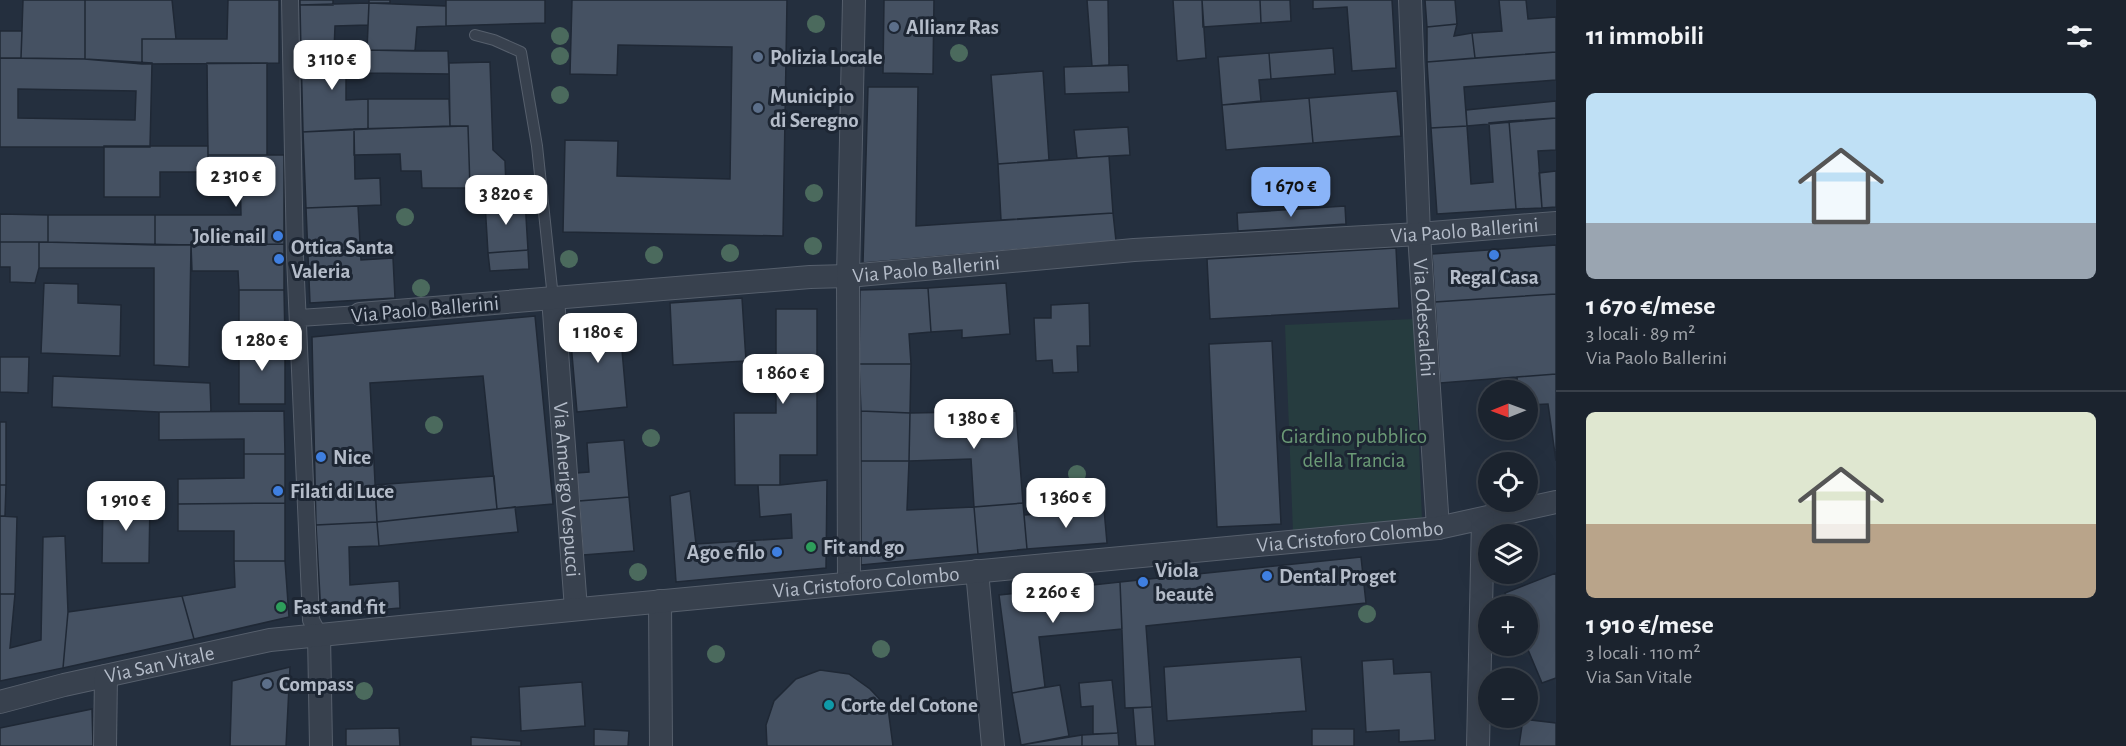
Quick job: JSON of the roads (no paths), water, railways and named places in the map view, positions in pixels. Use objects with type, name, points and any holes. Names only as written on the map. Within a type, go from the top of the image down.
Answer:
[{"type":"street","points":[[290,0],[295,257],[311,620],[319,635],[321,746]]},
{"type":"street","points":[[849,583],[848,276],[854,0]]},
{"type":"street","name":"Via Odescalchi","points":[[1410,0],[1419,234],[1438,528]]},
{"type":"street","name":"Via Paolo Ballerini","points":[[299,318],[810,277],[848,276],[1134,250],[1419,234],[1556,223]]},
{"type":"street","name":"Via Amerigo Vespucci","points":[[553,298],[576,609]]},
{"type":"street","name":"Via Cristoforo Colombo","points":[[319,635],[1438,528],[1556,502]]},
{"type":"street","points":[[1478,746],[1483,519]]},
{"type":"street","points":[[977,571],[993,746]]},
{"type":"street","points":[[660,601],[661,746]]},
{"type":"street","name":"Via San Vitale","points":[[0,702],[270,640],[319,635]]},
{"type":"street","points":[[105,746],[106,676]]},
{"type":"lane","points":[[475,35],[494,40],[521,52],[537,146],[553,298]]},
{"type":"place","name":"Allianz Ras","points":[[894,27]]},
{"type":"place","name":"Polizia Locale","points":[[758,57]]},
{"type":"place","name":"Municipio di Seregno","points":[[758,108]]},
{"type":"place","name":"Jolie nail","points":[[278,236]]},
{"type":"place","name":"Regal Casa","points":[[1494,255]]},
{"type":"place","name":"Ottica Santa Valeria","points":[[279,259]]},
{"type":"place","name":"Nice","points":[[321,457]]},
{"type":"place","name":"Filati di Luce","points":[[278,491]]},
{"type":"place","name":"Fit and go","points":[[811,547]]},
{"type":"place","name":"Ago e filo","points":[[777,552]]},
{"type":"place","name":"Dental Proget","points":[[1267,576]]},
{"type":"place","name":"Viola beautè","points":[[1143,582]]},
{"type":"place","name":"Fast and fit","points":[[281,607]]},
{"type":"place","name":"Compass","points":[[267,684]]},
{"type":"place","name":"Corte del Cotone","points":[[829,705]]},
{"type":"park label","name":"Giardino pubblico della Trancia","points":[[1354,448]]}]
